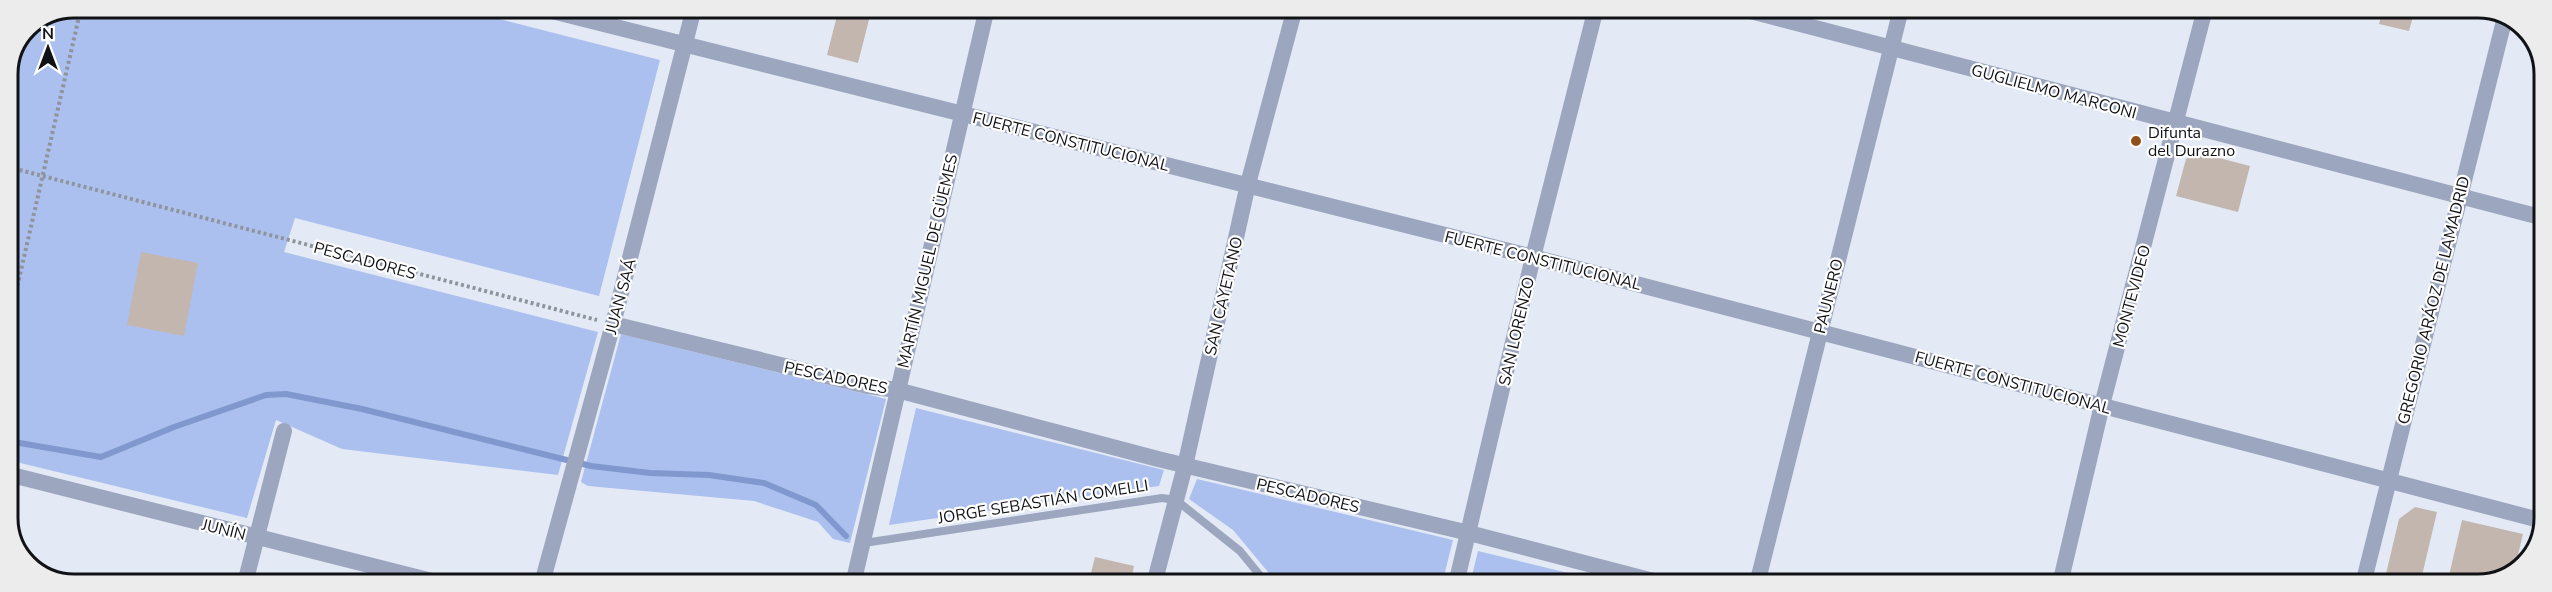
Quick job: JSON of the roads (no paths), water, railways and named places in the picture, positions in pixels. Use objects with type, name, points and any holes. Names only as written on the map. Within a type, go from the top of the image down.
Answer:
[{"type":"street","name":"FUERTE CONSTITUCIONAL","points":[[579,18],[1248,184],[2534,519]]},
{"type":"street","name":"JUAN SAÁ","points":[[544,574],[613,324],[692,18]]},
{"type":"street","name":"MARTÍN MIGUEL DE GÜEMES","points":[[856,574],[985,18]]},
{"type":"street","name":"SAN CAYETANO","points":[[1157,574],[1185,466],[1248,184],[1292,18]]},
{"type":"street","name":"SAN LORENZO","points":[[1459,574],[1533,257],[1593,18]]},
{"type":"street","name":"GUGLIELMO MARCONI","points":[[1777,18],[2534,215]]},
{"type":"street","name":"PAUNERO","points":[[1758,574],[1899,18]]},
{"type":"street","name":"MONTEVIDEO","points":[[2062,574],[2102,405],[2203,18]]},
{"type":"street","name":"GREGORIO ARÁOZ DE LAMADRID","points":[[2366,574],[2503,24]]},
{"type":"street","name":"PESCADORES","points":[[613,324],[867,386],[897,390],[1185,466],[1469,533],[1627,574]]},
{"type":"street","points":[[248,574],[284,431]]},
{"type":"street","name":"JUNÍN","points":[[18,477],[404,574]]},
{"type":"lane","name":"JORGE SEBASTIÁN COMELLI","points":[[864,543],[1162,498],[1176,500]]},
{"type":"lane","points":[[1176,500],[1240,551],[1259,574]]},
{"type":"waterway","points":[[18,443],[101,457],[174,427],[266,395],[286,394],[362,409],[591,466],[650,473],[709,475],[764,483],[816,505],[846,536]]},
{"type":"place","name":"Difunta del Durazno","points":[[2136,141]]}]
